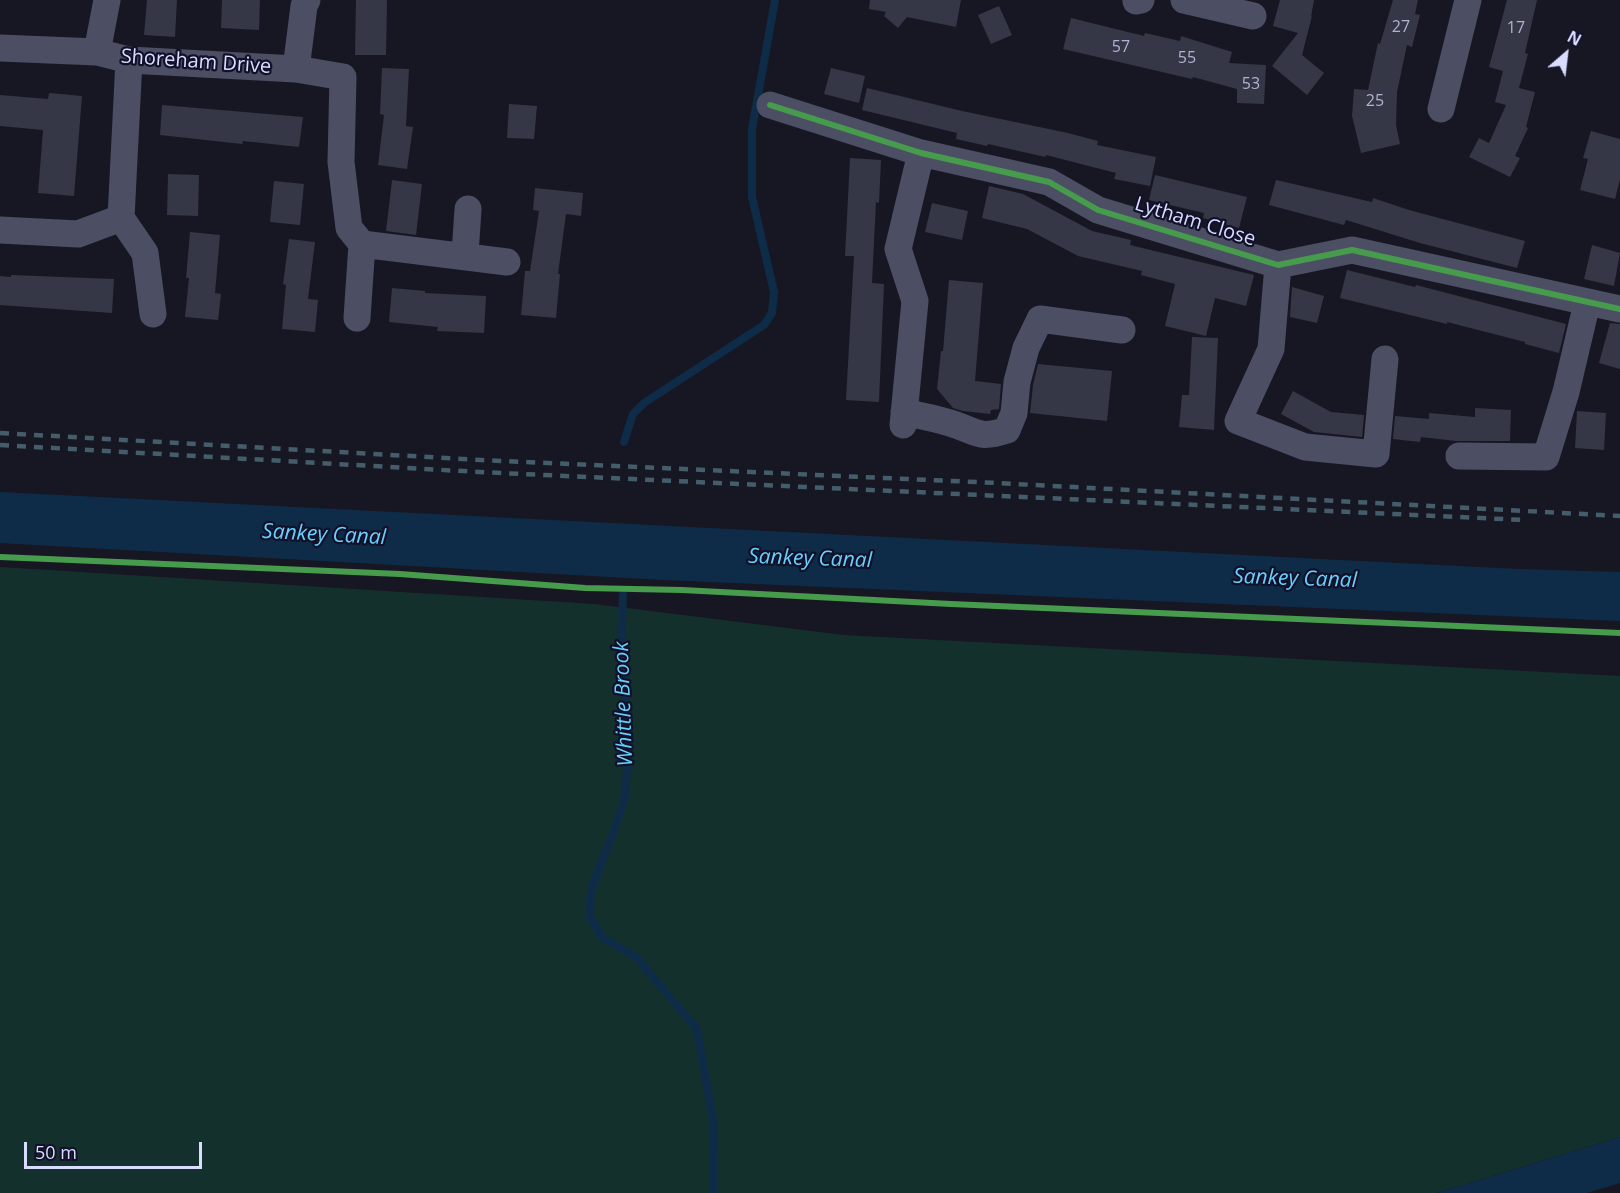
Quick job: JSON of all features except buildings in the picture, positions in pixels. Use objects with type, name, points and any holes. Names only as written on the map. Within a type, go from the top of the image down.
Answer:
[{"type":"street","name":"Shoreham Drive","points":[[97,52],[107,0]]},
{"type":"street","name":"Shoreham Drive","points":[[296,69],[304,6],[307,0]]},
{"type":"street","points":[[1136,1],[1141,0]]},
{"type":"street","points":[[1184,0],[1225,5],[1253,16]]},
{"type":"street","points":[[1441,109],[1468,0]]},
{"type":"street","name":"Shoreham Drive","points":[[0,48],[97,52],[129,60],[296,69],[343,77],[343,173],[349,228],[362,244]]},
{"type":"street","points":[[129,60],[121,218],[145,253],[153,314]]},
{"type":"street","name":"Lytham Close","points":[[770,105],[921,153],[1049,182],[1098,210],[1278,265],[1352,250],[1620,309]]},
{"type":"street","points":[[921,153],[898,249],[915,301],[904,418],[957,425],[975,434],[994,435],[1007,430],[1014,413],[1017,382],[1026,348],[1040,319],[1122,330]]},
{"type":"street","points":[[465,255],[468,209]]},
{"type":"street","points":[[0,230],[78,234],[121,218]]},
{"type":"street","points":[[357,318],[362,244],[507,262]]},
{"type":"street","points":[[1278,265],[1271,348],[1238,421],[1305,447],[1376,453],[1385,359]]},
{"type":"street","points":[[1459,456],[1546,457],[1566,392],[1587,303]]},
{"type":"green space","points":[[0,567],[594,604],[843,635],[1620,676],[1620,1137],[1437,1193],[0,1193]]},
{"type":"water","name":"Sankey Canal","points":[[0,492],[1518,569],[1620,572],[1620,621],[664,580],[0,543]]},
{"type":"water","points":[[1620,1137],[1620,1183],[1587,1193],[1437,1193]]},
{"type":"waterway","points":[[624,442],[633,414],[644,403],[764,325],[772,313],[774,292],[752,197],[752,129],[775,0]]},
{"type":"waterway","name":"Whittle Brook","points":[[623,595],[621,651],[629,742],[625,796],[591,890],[590,917],[602,937],[636,957],[697,1029],[714,1126],[713,1193]]},
{"type":"railway","points":[[0,433],[481,460],[997,483],[1620,516]]},
{"type":"railway","points":[[0,445],[479,472],[1524,520]]},
{"type":"cycle path","points":[[770,105],[921,153],[1049,182],[1098,210],[1278,265],[1352,250],[1620,309]]},
{"type":"cycle path","points":[[0,557],[400,574],[585,588],[682,590],[1620,633]]}]
